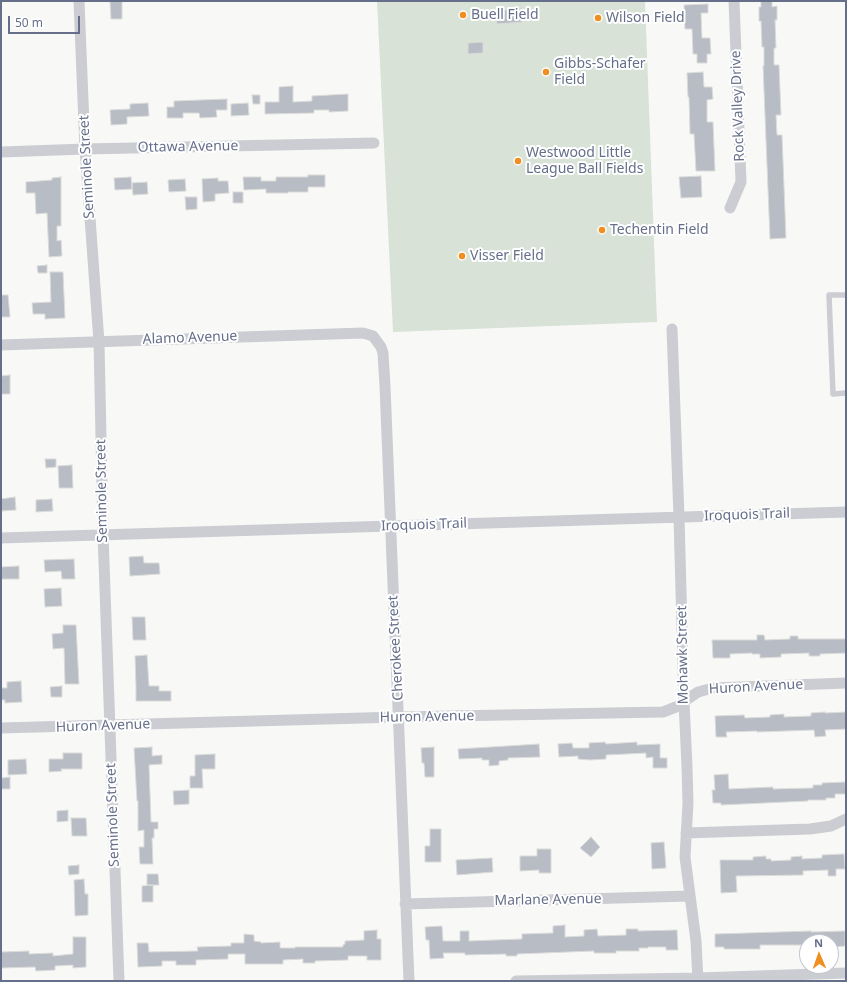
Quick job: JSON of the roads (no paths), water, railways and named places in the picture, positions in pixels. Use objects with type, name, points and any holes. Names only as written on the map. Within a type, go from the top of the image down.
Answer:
[{"type":"street","name":"Seminole Street","points":[[79,1],[85,149],[99,342],[103,534],[119,981]]},
{"type":"street","name":"Rock Valley Drive","points":[[730,208],[741,182],[734,1]]},
{"type":"street","name":"Ottawa Avenue","points":[[1,152],[374,143]]},
{"type":"street","name":"Mohawk Street","points":[[672,329],[688,803],[685,857],[696,941],[698,980]]},
{"type":"street","name":"Alamo Avenue","points":[[1,344],[99,342],[345,332],[369,334],[377,340]]},
{"type":"street","name":"Cherokee Street","points":[[377,340],[383,353],[409,981]]},
{"type":"street","name":"Iroquois Trail","points":[[1,538],[846,512]]},
{"type":"street","name":"Huron Avenue","points":[[1,728],[399,717],[663,712],[670,711],[698,692],[713,688],[846,683]]},
{"type":"street","points":[[686,833],[810,829],[830,826],[846,819]]},
{"type":"street","name":"Marlane Avenue","points":[[405,904],[690,896]]},
{"type":"street","points":[[516,981],[698,980],[846,974]]},
{"type":"lane","points":[[846,295],[829,296],[832,394],[846,393]]},
{"type":"place","name":"Buell Field","points":[[463,15]]},
{"type":"place","name":"Wilson Field","points":[[598,18]]},
{"type":"place","name":"Gibbs-Schafer Field","points":[[546,72]]},
{"type":"place","name":"Westwood Little League Ball Fields","points":[[518,161]]},
{"type":"place","name":"Techentin Field","points":[[602,230]]},
{"type":"place","name":"Visser Field","points":[[462,256]]}]
